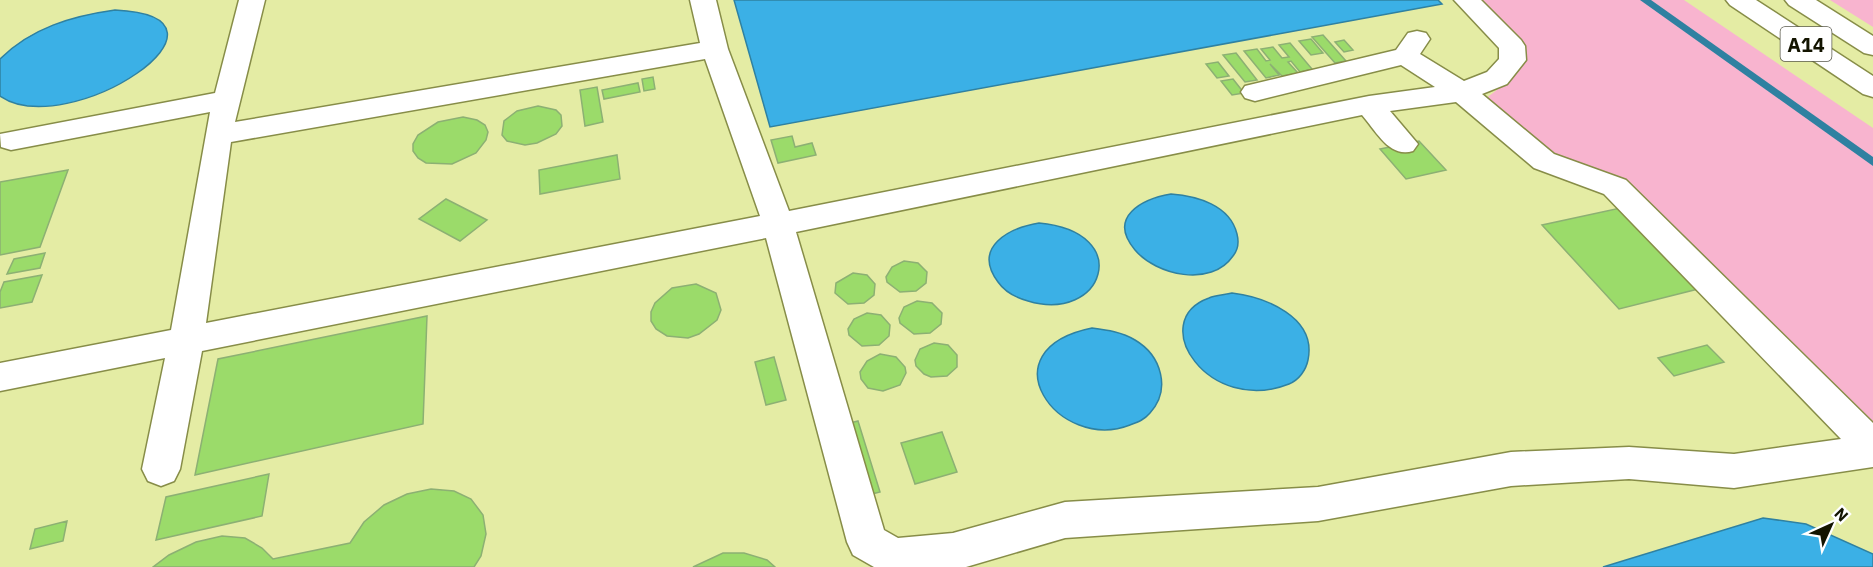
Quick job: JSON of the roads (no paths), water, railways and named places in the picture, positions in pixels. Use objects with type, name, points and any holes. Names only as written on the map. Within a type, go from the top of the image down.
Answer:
[{"type":"main road","points":[[160,469],[186,342],[218,135],[252,0]]},
{"type":"main road","points":[[703,0],[715,49],[778,224],[867,543],[894,557],[953,552],[1065,519],[1318,504],[1511,469],[1629,463],[1734,471],[1873,449]]},
{"type":"main road","points":[[0,377],[186,342],[1370,105],[1462,92],[1497,78],[1513,60],[1512,46],[1467,0]]},
{"type":"main road","name":"A14","points":[[1739,0],[1873,88]]},
{"type":"main road","name":"A14","points":[[1798,0],[1873,47]]},
{"type":"main road","points":[[1255,92],[1411,48],[1544,161],[1615,187],[1873,449]]},
{"type":"main road","points":[[218,135],[715,49]]},
{"type":"main road","points":[[11,140],[226,100]]},
{"type":"main road","points":[[1370,105],[1403,144]]},
{"type":"water","points":[[734,0],[1438,0],[1442,4],[770,127]]},
{"type":"water","points":[[115,10],[154,18],[167,33],[160,53],[137,73],[104,91],[67,103],[30,106],[0,96],[0,59],[12,48],[53,25]]},
{"type":"water","points":[[1171,194],[1191,197],[1211,204],[1220,209],[1233,224],[1237,234],[1237,249],[1223,266],[1198,275],[1184,274],[1156,266],[1135,250],[1127,238],[1126,219],[1139,205]]},
{"type":"water","points":[[1039,223],[1069,230],[1089,242],[1098,258],[1098,274],[1090,289],[1075,300],[1054,305],[1024,300],[1004,289],[991,270],[989,259],[998,241],[1016,229]]},
{"type":"water","points":[[1232,293],[1259,299],[1273,305],[1297,321],[1305,332],[1309,345],[1307,364],[1296,380],[1289,384],[1260,390],[1234,387],[1212,377],[1195,362],[1185,344],[1183,326],[1191,310],[1209,298]]},
{"type":"water","points":[[1092,328],[1130,337],[1152,355],[1157,364],[1162,384],[1160,394],[1150,413],[1141,420],[1130,425],[1103,430],[1078,425],[1058,412],[1044,395],[1038,376],[1042,356],[1060,340]]},
{"type":"water","points":[[1763,518],[1806,524],[1873,554],[1873,567],[1603,567]]},
{"type":"waterway","points":[[1645,0],[1873,162]]}]
